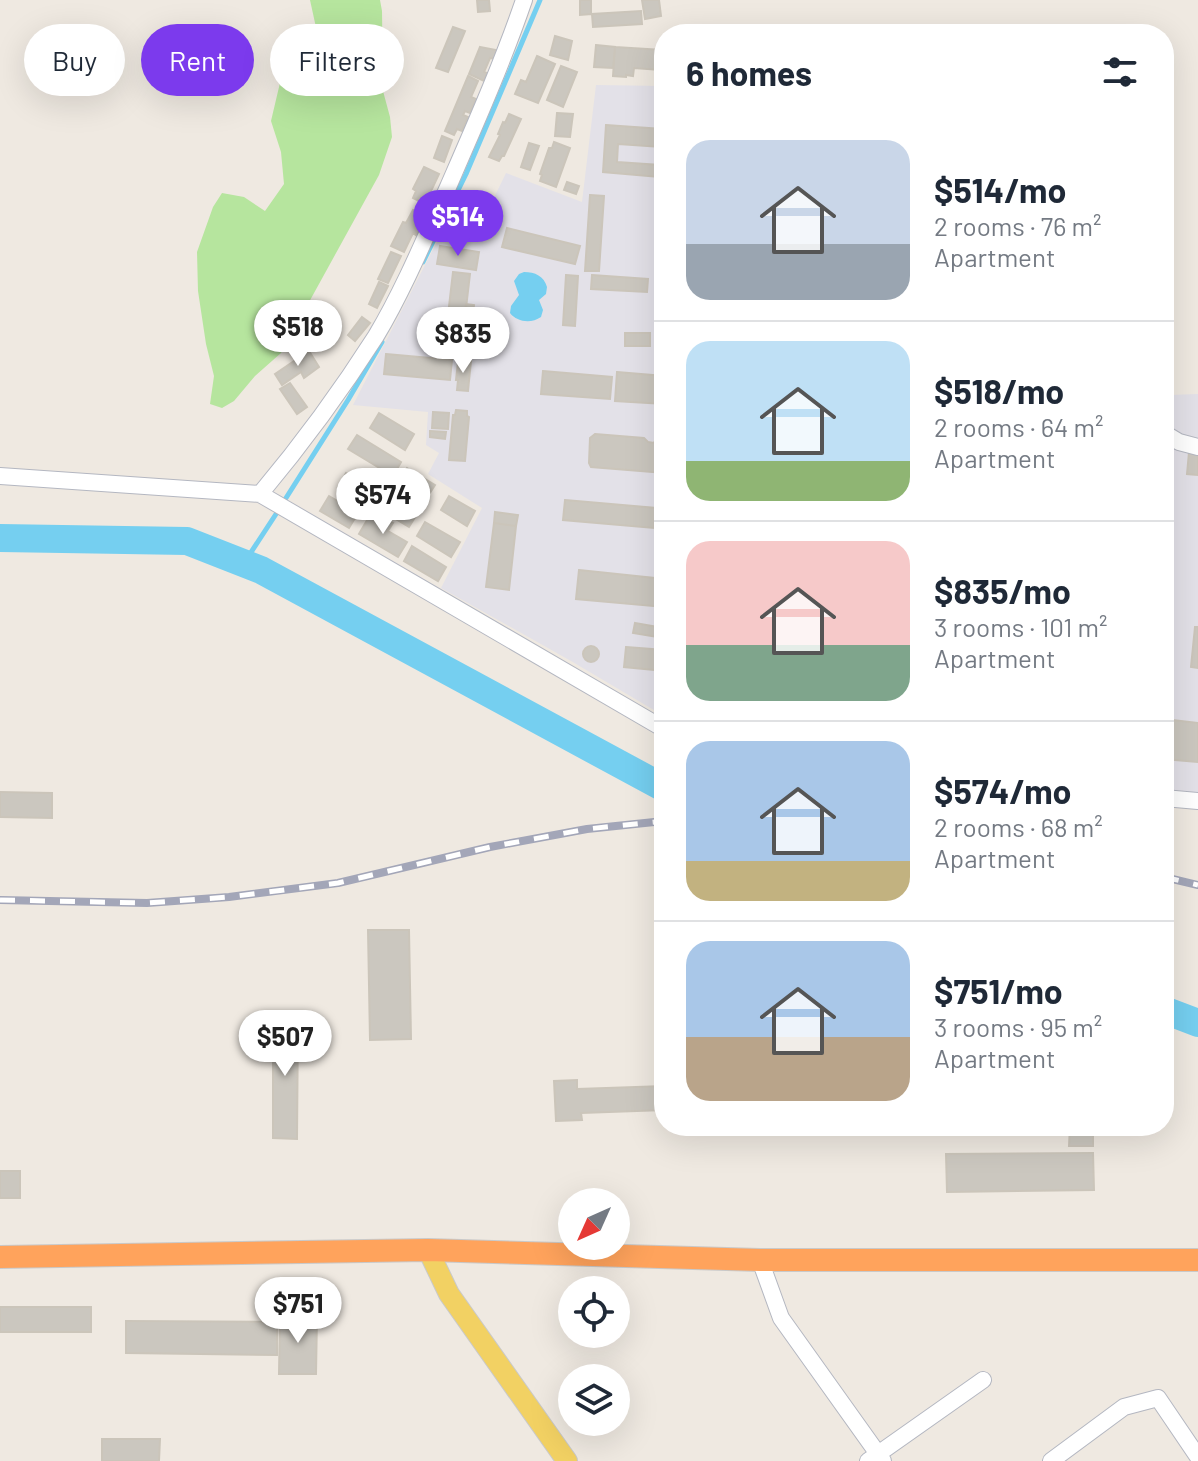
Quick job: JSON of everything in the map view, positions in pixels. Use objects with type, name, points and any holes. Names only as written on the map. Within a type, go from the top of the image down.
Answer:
[{"type":"highway","points":[[0,1257],[428,1250],[760,1260],[1198,1260]]},
{"type":"main road","points":[[428,1250],[449,1294],[567,1461]]},
{"type":"street","points":[[260,494],[303,441],[389,311],[502,64],[524,0]]},
{"type":"street","points":[[1174,439],[1198,447]]},
{"type":"street","points":[[0,476],[260,494],[654,723]]},
{"type":"street","points":[[1174,799],[1198,801]]},
{"type":"street","points":[[760,1260],[781,1318],[877,1459],[983,1380]]},
{"type":"street","points":[[1051,1461],[1124,1407],[1158,1398],[1198,1457]]},
{"type":"shaded area","points":[[596,85],[654,86],[654,710],[441,588],[482,508],[428,474],[439,453],[426,445],[428,412],[353,405],[460,197],[489,208],[506,173],[582,202]]},
{"type":"shaded area","points":[[1198,394],[1198,793],[1174,790],[1174,395]]},
{"type":"green space","points":[[310,0],[380,0],[382,24],[315,24]]},
{"type":"green space","points":[[277,96],[384,96],[392,137],[379,175],[281,353],[255,376],[234,401],[222,408],[210,404],[214,376],[198,291],[197,252],[213,207],[222,193],[244,197],[265,211],[284,184],[281,152],[271,121]]},
{"type":"water","points":[[524,272],[538,275],[547,287],[546,294],[539,300],[543,310],[541,317],[533,321],[520,320],[510,313],[519,295],[514,281]]},
{"type":"building","points":[[477,0],[489,0],[490,11],[478,12]]},
{"type":"building","points":[[580,0],[591,0],[591,14],[580,15]]},
{"type":"building","points":[[642,0],[659,0],[661,16],[645,19]]},
{"type":"building","points":[[641,11],[642,24],[593,27],[592,14]]},
{"type":"building","points":[[453,27],[465,31],[448,72],[436,68]]},
{"type":"building","points":[[555,36],[572,41],[568,60],[550,55]]},
{"type":"building","points":[[596,45],[615,47],[613,68],[594,67]]},
{"type":"building","points":[[480,47],[496,50],[495,59],[490,58],[484,72],[487,73],[484,81],[469,74]]},
{"type":"building","points":[[615,47],[654,49],[654,70],[634,68],[633,76],[613,76]]},
{"type":"building","points":[[537,56],[555,64],[538,103],[515,94],[521,80],[526,82]]},
{"type":"building","points":[[561,66],[577,72],[563,107],[547,100]]},
{"type":"building","points":[[468,76],[478,81],[471,97],[476,99],[470,113],[465,111],[463,115],[468,117],[462,131],[457,129],[454,135],[445,131]]},
{"type":"building","points":[[557,113],[573,114],[570,137],[555,136]]},
{"type":"building","points":[[509,114],[521,119],[499,161],[489,157]]},
{"type":"building","points":[[606,125],[654,128],[654,147],[618,144],[617,162],[654,165],[654,177],[603,172]]},
{"type":"building","points":[[442,136],[452,140],[444,162],[434,158]]},
{"type":"building","points":[[554,142],[570,148],[556,187],[540,181],[549,148]]},
{"type":"building","points":[[529,143],[539,146],[530,170],[521,167]]},
{"type":"building","points":[[424,167],[439,174],[425,204],[413,198],[416,191],[413,189]]},
{"type":"building","points":[[567,182],[579,186],[576,194],[564,190]]},
{"type":"building","points":[[590,195],[604,196],[599,271],[585,271]]},
{"type":"building","points":[[413,210],[422,214],[417,225],[421,227],[417,236],[413,233],[404,252],[391,246]]},
{"type":"building","points":[[507,228],[580,246],[575,264],[502,247]]},
{"type":"building","points":[[440,246],[479,252],[476,270],[437,264]]},
{"type":"building","points":[[391,252],[401,256],[388,283],[378,279]]},
{"type":"building","points":[[453,272],[470,274],[461,351],[444,349]]},
{"type":"building","points":[[566,275],[578,276],[575,326],[563,325]]},
{"type":"building","points":[[592,275],[648,279],[647,292],[591,289]]},
{"type":"building","points":[[379,282],[388,286],[377,308],[369,304]]},
{"type":"building","points":[[466,304],[474,305],[472,322],[464,321]]},
{"type":"building","points":[[362,317],[370,323],[355,341],[348,335]]},
{"type":"building","points":[[625,333],[650,333],[650,346],[625,346]]},
{"type":"building","points":[[309,351],[319,367],[304,378],[301,372],[282,385],[275,374]]},
{"type":"building","points":[[386,354],[452,360],[450,380],[384,374]]},
{"type":"building","points":[[460,360],[471,361],[468,391],[457,390]]},
{"type":"building","points":[[543,371],[612,377],[610,399],[541,394]]},
{"type":"building","points":[[617,372],[654,375],[654,403],[615,401]]},
{"type":"building","points":[[290,383],[307,407],[297,414],[280,389]]},
{"type":"building","points":[[456,410],[467,411],[469,417],[465,461],[449,460]]},
{"type":"building","points":[[433,412],[449,413],[448,429],[432,428]]},
{"type":"building","points":[[379,413],[414,434],[405,450],[370,428]]},
{"type":"building","points":[[430,431],[446,432],[445,439],[430,437]]},
{"type":"building","points":[[595,434],[644,438],[654,443],[654,472],[591,467],[590,438]]},
{"type":"building","points":[[357,435],[401,462],[393,476],[348,449]]},
{"type":"building","points":[[1189,452],[1198,453],[1198,475],[1187,474]]},
{"type":"building","points":[[407,468],[435,485],[426,499],[398,482]]},
{"type":"building","points":[[346,473],[375,490],[366,504],[338,487]]},
{"type":"building","points":[[384,495],[417,514],[409,527],[377,508]]},
{"type":"building","points":[[329,496],[358,513],[349,528],[320,511]]},
{"type":"building","points":[[449,496],[475,511],[467,526],[441,510]]},
{"type":"building","points":[[565,500],[654,508],[654,528],[563,520]]},
{"type":"building","points":[[495,512],[518,515],[516,526],[494,523]]},
{"type":"building","points":[[369,517],[379,523],[383,518],[393,523],[388,531],[407,542],[398,557],[359,534]]},
{"type":"building","points":[[425,522],[460,542],[451,557],[417,536]]},
{"type":"building","points":[[494,523],[516,526],[509,590],[486,587]]},
{"type":"building","points":[[412,546],[446,567],[438,581],[404,561]]},
{"type":"building","points":[[579,570],[654,578],[654,606],[576,599]]},
{"type":"building","points":[[635,623],[654,626],[654,636],[633,633]]},
{"type":"building","points":[[1195,627],[1198,627],[1198,668],[1191,667]]},
{"type":"building","points":[[588,646],[594,646],[599,654],[597,660],[588,662],[583,657],[583,651]]},
{"type":"building","points":[[626,647],[654,649],[654,670],[624,667]]},
{"type":"building","points":[[1174,720],[1198,723],[1198,762],[1174,760]]},
{"type":"building","points":[[0,792],[52,793],[52,818],[0,817]]},
{"type":"building","points":[[368,930],[409,930],[411,1039],[370,1040]]},
{"type":"building","points":[[273,1017],[298,1018],[297,1139],[273,1138]]},
{"type":"building","points":[[577,1080],[577,1089],[654,1086],[654,1110],[581,1113],[582,1120],[556,1121],[554,1081]]},
{"type":"building","points":[[1070,1136],[1093,1136],[1093,1146],[1069,1146]]},
{"type":"building","points":[[1093,1153],[1094,1190],[947,1192],[946,1154]]},
{"type":"building","points":[[0,1171],[20,1171],[20,1198],[0,1198]]},
{"type":"building","points":[[0,1307],[91,1307],[91,1332],[0,1332]]},
{"type":"building","points":[[280,1316],[317,1317],[316,1374],[279,1374]]},
{"type":"building","points":[[126,1321],[277,1322],[277,1355],[126,1353]]},
{"type":"building","points":[[102,1439],[160,1439],[159,1461],[102,1461]]},
{"type":"waterway","points":[[423,262],[466,174],[540,0]]},
{"type":"waterway","points":[[286,498],[382,342]]},
{"type":"waterway","points":[[244,563],[278,511]]},
{"type":"waterway","points":[[0,538],[187,541],[261,570],[654,783]]},
{"type":"waterway","points":[[1174,1014],[1198,1023]]},
{"type":"railway","points":[[0,900],[147,903],[229,897],[338,883],[490,847],[587,829],[654,822]]},
{"type":"railway","points":[[1174,879],[1198,885]]}]
